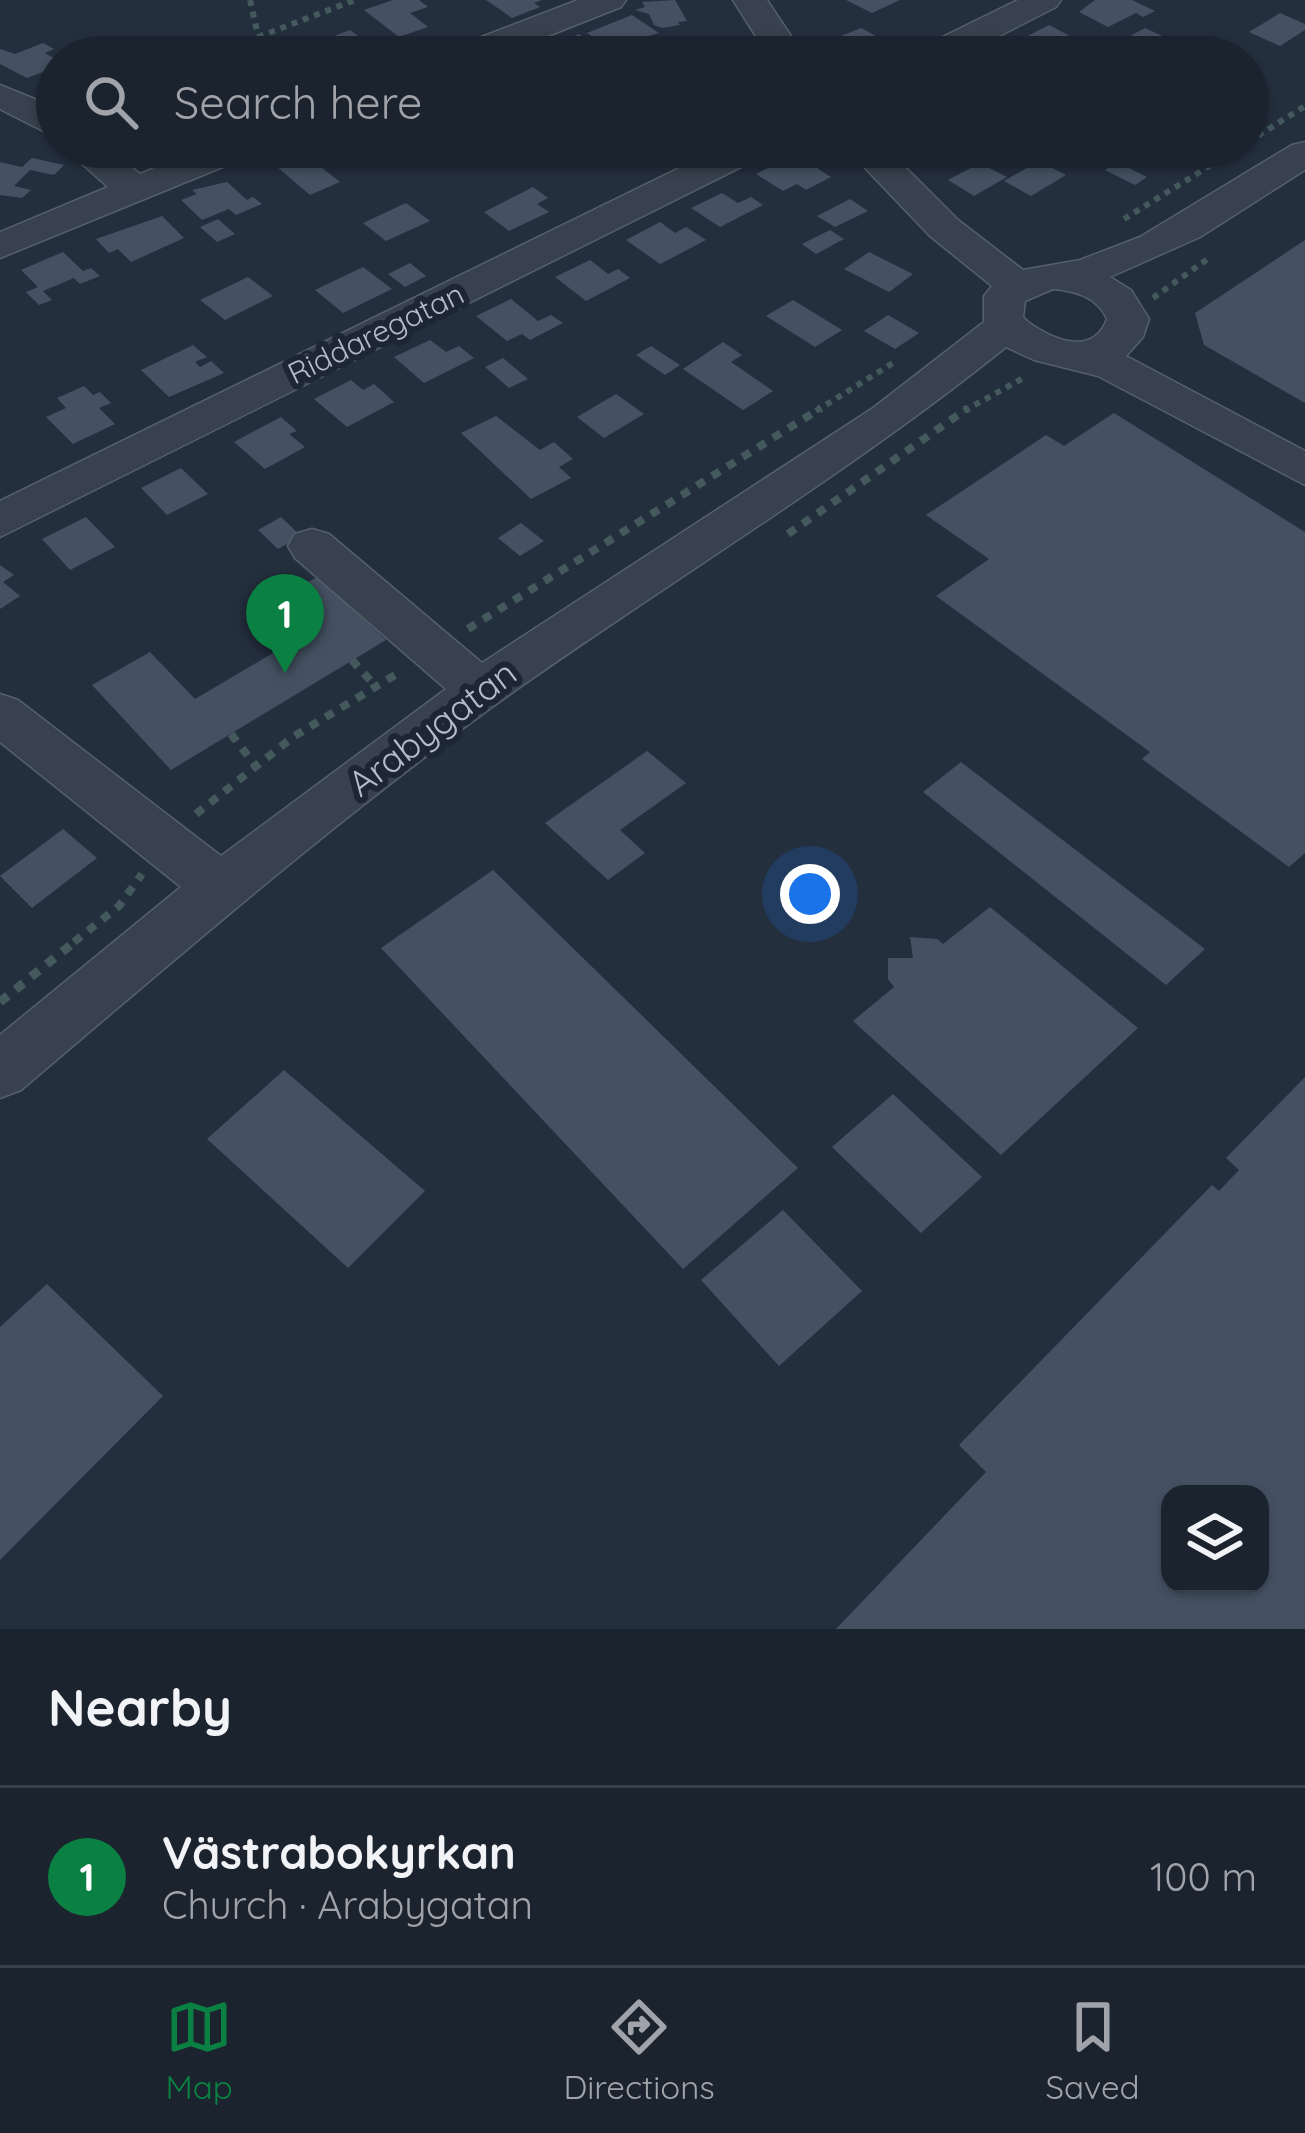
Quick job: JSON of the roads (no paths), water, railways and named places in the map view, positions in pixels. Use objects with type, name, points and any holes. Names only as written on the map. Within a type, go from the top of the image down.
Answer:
[{"type":"street","points":[[517,36],[610,0]]},
{"type":"street","points":[[750,0],[773,36]]},
{"type":"street","points":[[973,36],[1044,0]]},
{"type":"street","points":[[0,96],[36,110]]},
{"type":"street","points":[[18,138],[36,136]]},
{"type":"street","name":"Arabygatan","points":[[0,1071],[220,887],[480,690],[801,472],[889,418],[977,379],[1063,354],[1109,348],[1136,315],[1131,300],[1152,270],[1202,240],[1305,153]]},
{"type":"street","points":[[108,168],[134,189]]},
{"type":"street","points":[[0,246],[186,168]]},
{"type":"street","name":"Riddaregatan","points":[[0,521],[710,168]]},
{"type":"street","points":[[885,168],[944,228],[1025,296],[1103,289],[1116,298],[1136,315],[1144,352],[1300,468]]},
{"type":"street","name":"Arabygatan","points":[[889,418],[1025,296],[1202,240]]},
{"type":"street","points":[[1025,296],[1023,342],[1113,366],[1300,468]]},
{"type":"street","points":[[312,546],[480,690]]},
{"type":"street","points":[[0,714],[220,887]]},
{"type":"place","name":"Västrabokyrkan","points":[[285,673]]}]
